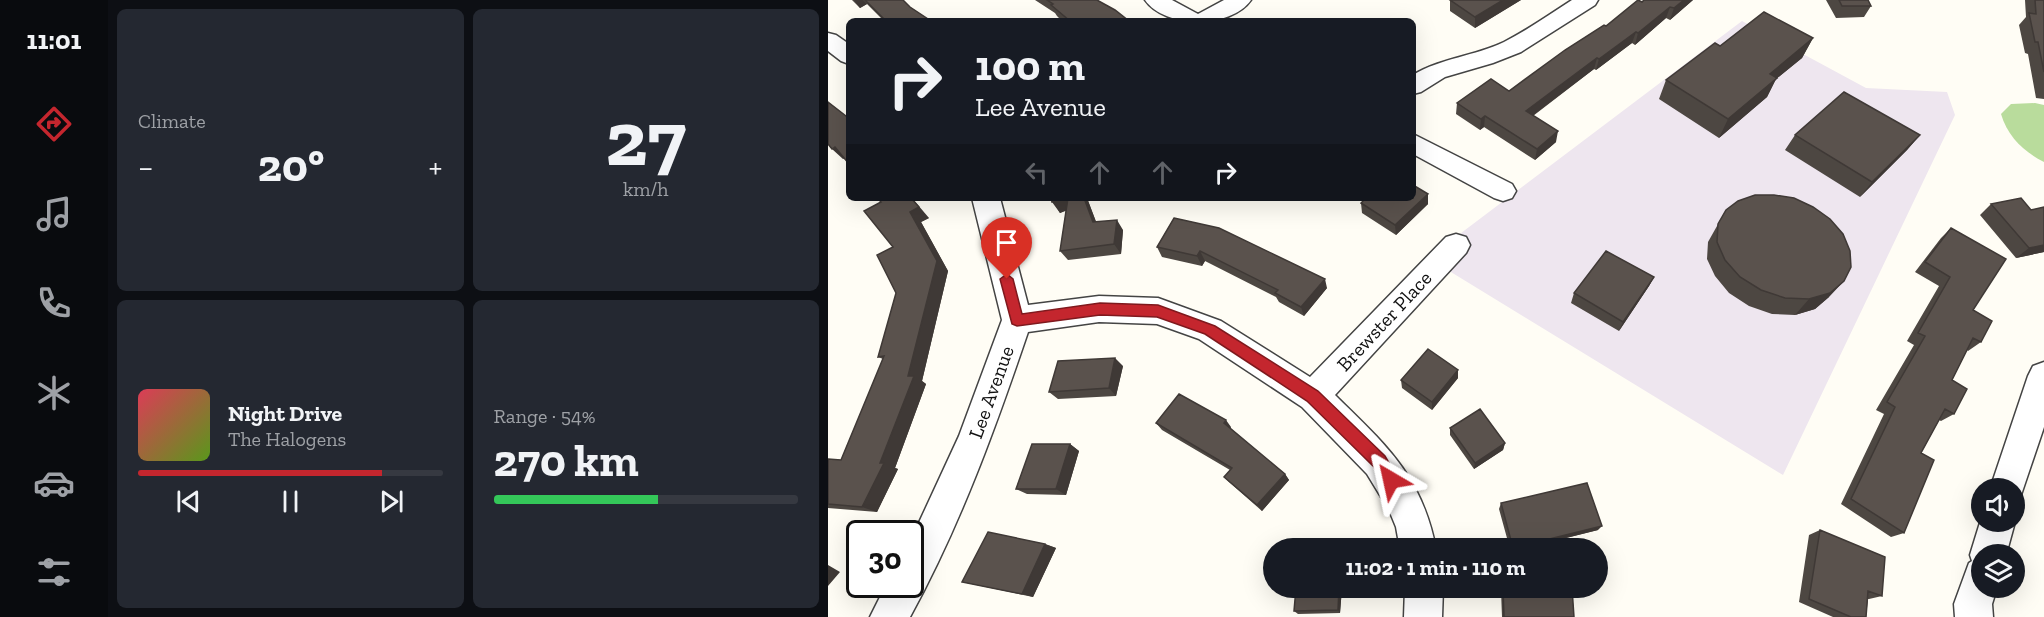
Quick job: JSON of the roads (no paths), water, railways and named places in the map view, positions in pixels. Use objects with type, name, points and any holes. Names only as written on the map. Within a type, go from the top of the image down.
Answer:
[{"type":"street","points":[[1156,0],[1189,18]]},
{"type":"street","points":[[1208,18],[1240,0]]},
{"type":"street","points":[[1416,84],[1437,71],[1485,58],[1513,47],[1587,0]]},
{"type":"street","points":[[828,40],[846,54]]},
{"type":"street","points":[[1416,145],[1503,191]]},
{"type":"street","name":"Lee Avenue","points":[[924,548],[975,439],[1017,320],[987,201]]},
{"type":"street","name":"Brewster Place","points":[[1312,396],[1456,245]]},
{"type":"street","points":[[1017,320],[1100,309],[1158,311],[1210,330],[1312,396],[1379,462],[1403,499],[1416,538]]},
{"type":"street","points":[[2011,478],[2044,376]]},
{"type":"street","points":[[889,617],[900,598]]},
{"type":"street","points":[[1423,617],[1424,598]]},
{"type":"street","points":[[1974,617],[1975,598]]}]
